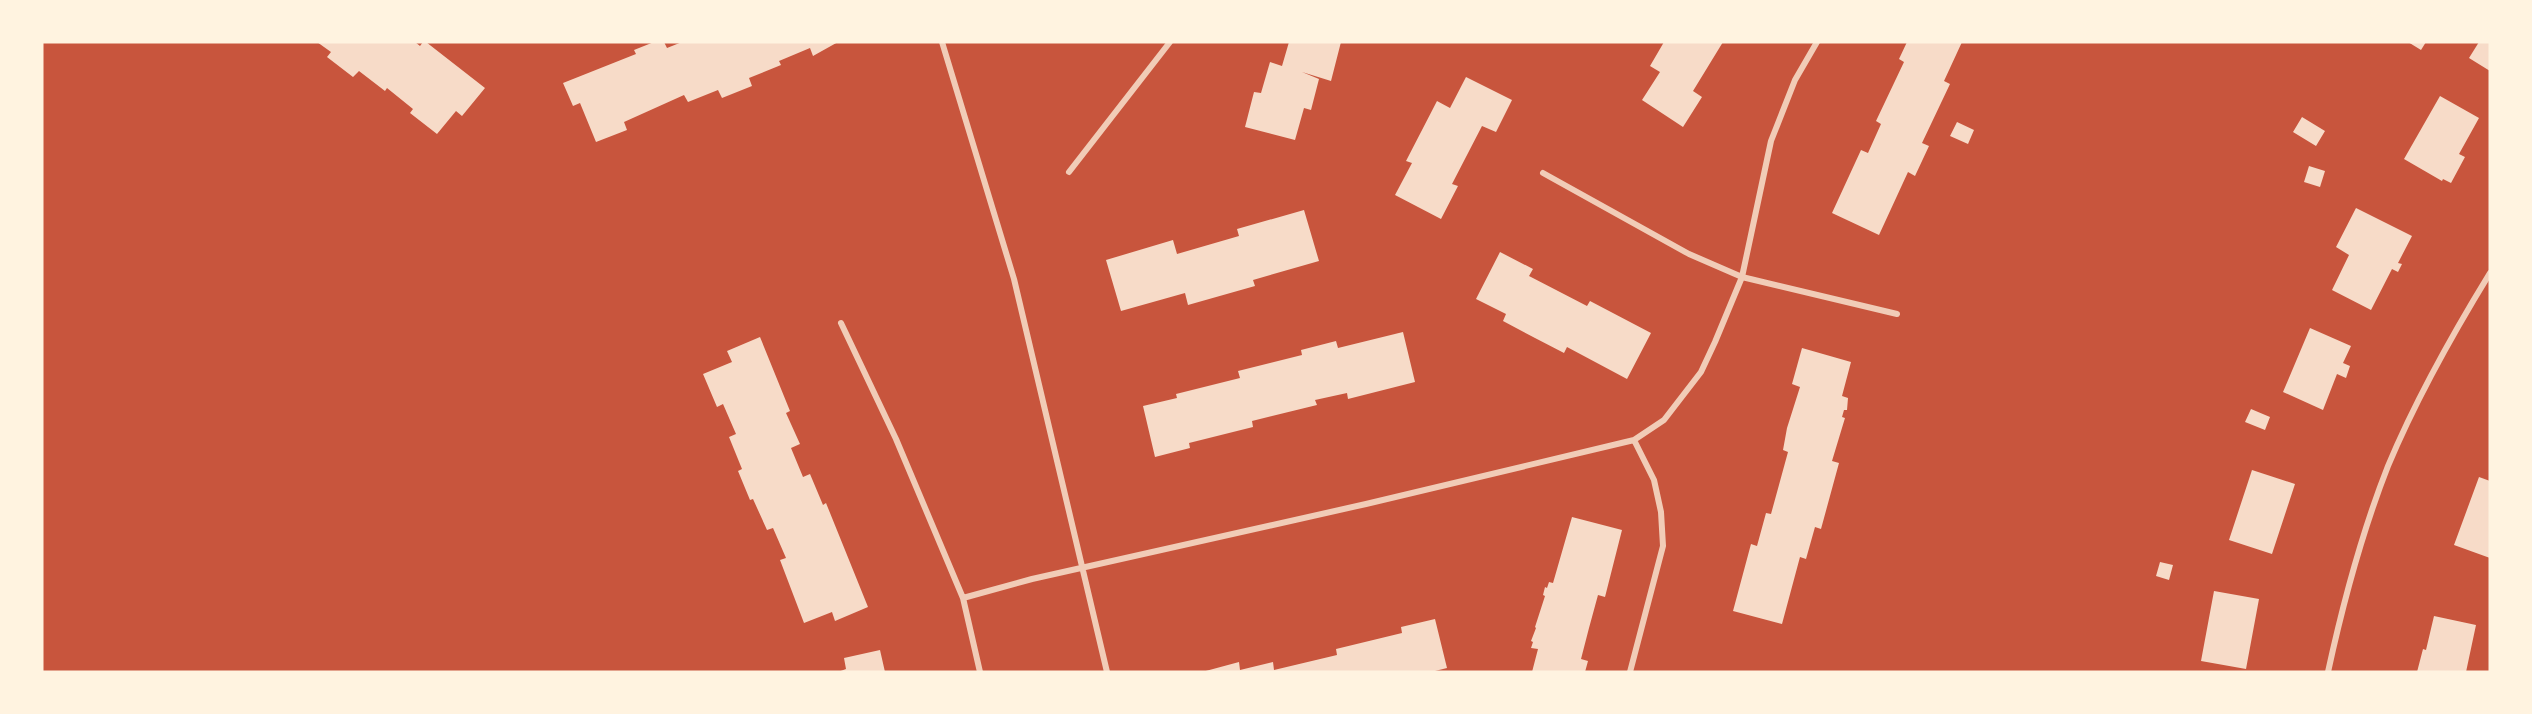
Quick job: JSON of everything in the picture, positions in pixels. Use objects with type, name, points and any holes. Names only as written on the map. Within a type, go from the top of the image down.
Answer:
[{"type":"street","points":[[942,42],[1014,279],[1107,672]]},
{"type":"street","points":[[1069,172],[1170,42]]},
{"type":"street","points":[[963,598],[1032,579],[1366,504],[1634,440],[1664,420],[1701,372],[1742,277],[1772,141],[1795,80],[1817,42]]},
{"type":"street","points":[[1543,173],[1689,254],[1742,277],[1897,314]]},
{"type":"street","points":[[2328,672],[2345,598],[2388,466],[2450,338],[2490,273]]},
{"type":"street","points":[[841,322],[896,439],[963,598],[980,672]]},
{"type":"street","points":[[1630,672],[1663,546],[1661,512],[1654,480],[1634,440]]},
{"type":"building","points":[[317,42],[415,42],[420,46],[426,42],[485,88],[462,116],[456,111],[437,134],[410,113],[413,109],[387,88],[385,91],[359,71],[353,77],[327,57],[331,52]]},
{"type":"building","points":[[654,42],[664,42],[667,48],[682,42],[838,42],[813,56],[810,48],[779,61],[781,65],[749,78],[752,86],[722,98],[718,90],[688,102],[684,95],[624,122],[627,130],[596,142],[580,103],[573,106],[563,83],[636,54],[634,50]]},
{"type":"building","points":[[1289,42],[1341,42],[1331,81],[1302,72],[1319,79],[1311,110],[1304,108],[1295,140],[1245,127],[1254,92],[1261,93],[1270,62],[1282,66]]},
{"type":"building","points":[[1664,42],[1723,42],[1693,91],[1702,97],[1683,127],[1642,100],[1660,72],[1650,66]]},
{"type":"building","points":[[1907,42],[1962,42],[1944,81],[1950,84],[1922,143],[1929,146],[1915,176],[1908,172],[1879,235],[1832,213],[1861,150],[1868,153],[1881,124],[1876,121],[1904,62],[1899,59]]},
{"type":"building","points":[[2408,42],[2426,42],[2421,50]]},
{"type":"building","points":[[2479,42],[2490,42],[2490,71],[2469,58]]},
{"type":"building","points":[[1466,77],[1512,100],[1496,132],[1482,126],[1452,184],[1458,186],[1441,219],[1395,195],[1412,163],[1406,161],[1437,101],[1450,108]]},
{"type":"building","points":[[2440,96],[2479,118],[2459,154],[2465,157],[2451,183],[2443,179],[2442,181],[2404,159]]},
{"type":"building","points":[[2302,117],[2325,131],[2316,146],[2293,132]]},
{"type":"building","points":[[1957,122],[1974,130],[1968,144],[1950,136]]},
{"type":"building","points":[[2309,166],[2325,171],[2320,187],[2304,182]]},
{"type":"building","points":[[2356,208],[2412,236],[2398,263],[2402,264],[2398,272],[2392,269],[2371,310],[2332,290],[2349,255],[2336,247]]},
{"type":"building","points":[[1304,210],[1319,261],[1253,280],[1255,286],[1188,305],[1185,293],[1121,311],[1106,260],[1173,240],[1177,254],[1239,236],[1237,229]]},
{"type":"building","points":[[1500,252],[1533,269],[1529,276],[1587,306],[1590,301],[1651,333],[1627,379],[1567,347],[1564,353],[1535,338],[1503,321],[1506,314],[1476,299]]},
{"type":"building","points":[[2310,328],[2351,346],[2343,363],[2350,366],[2346,378],[2337,374],[2323,410],[2283,392]]},
{"type":"building","points":[[1403,332],[1415,382],[1348,399],[1347,393],[1315,400],[1317,405],[1252,421],[1253,427],[1189,443],[1190,448],[1155,457],[1143,406],[1177,398],[1176,394],[1240,378],[1238,371],[1302,355],[1301,350],[1336,341],[1338,348]]},
{"type":"building","points":[[760,337],[790,411],[786,413],[800,444],[791,448],[803,477],[810,474],[823,505],[826,503],[868,607],[835,621],[832,612],[804,623],[780,560],[786,558],[773,528],[767,530],[753,499],[750,500],[738,471],[742,469],[729,437],[736,434],[723,404],[717,407],[703,374],[732,362],[727,351]]},
{"type":"building","points":[[1802,348],[1851,362],[1842,396],[1848,398],[1847,410],[1844,410],[1842,417],[1845,418],[1832,461],[1839,463],[1821,529],[1815,527],[1806,559],[1800,557],[1782,624],[1733,611],[1751,544],[1757,546],[1766,513],[1771,514],[1788,452],[1783,450],[1787,428],[1800,387],[1792,384]]},
{"type":"building","points":[[2251,409],[2270,417],[2265,430],[2245,422]]},
{"type":"building","points":[[2252,470],[2295,484],[2272,554],[2229,540]]},
{"type":"building","points":[[2479,477],[2490,481],[2490,558],[2454,545]]},
{"type":"building","points":[[1572,517],[1622,530],[1605,597],[1598,595],[1589,628],[1581,659],[1588,661],[1585,672],[1532,672],[1538,649],[1531,648],[1533,642],[1531,641],[1545,596],[1543,595],[1545,587],[1547,588],[1549,582],[1553,583]]},
{"type":"building","points":[[2160,562],[2173,565],[2169,580],[2156,576]]},
{"type":"building","points":[[2214,591],[2259,599],[2246,669],[2201,661]]},
{"type":"building","points":[[2434,616],[2476,625],[2466,672],[2417,672],[2423,649],[2426,650]]},
{"type":"building","points":[[1435,619],[1447,668],[1431,672],[1202,672],[1239,662],[1240,670],[1273,662],[1274,670],[1337,655],[1336,649],[1402,633],[1401,627]]},
{"type":"building","points":[[880,650],[885,672],[838,672],[846,669],[844,658]]}]
